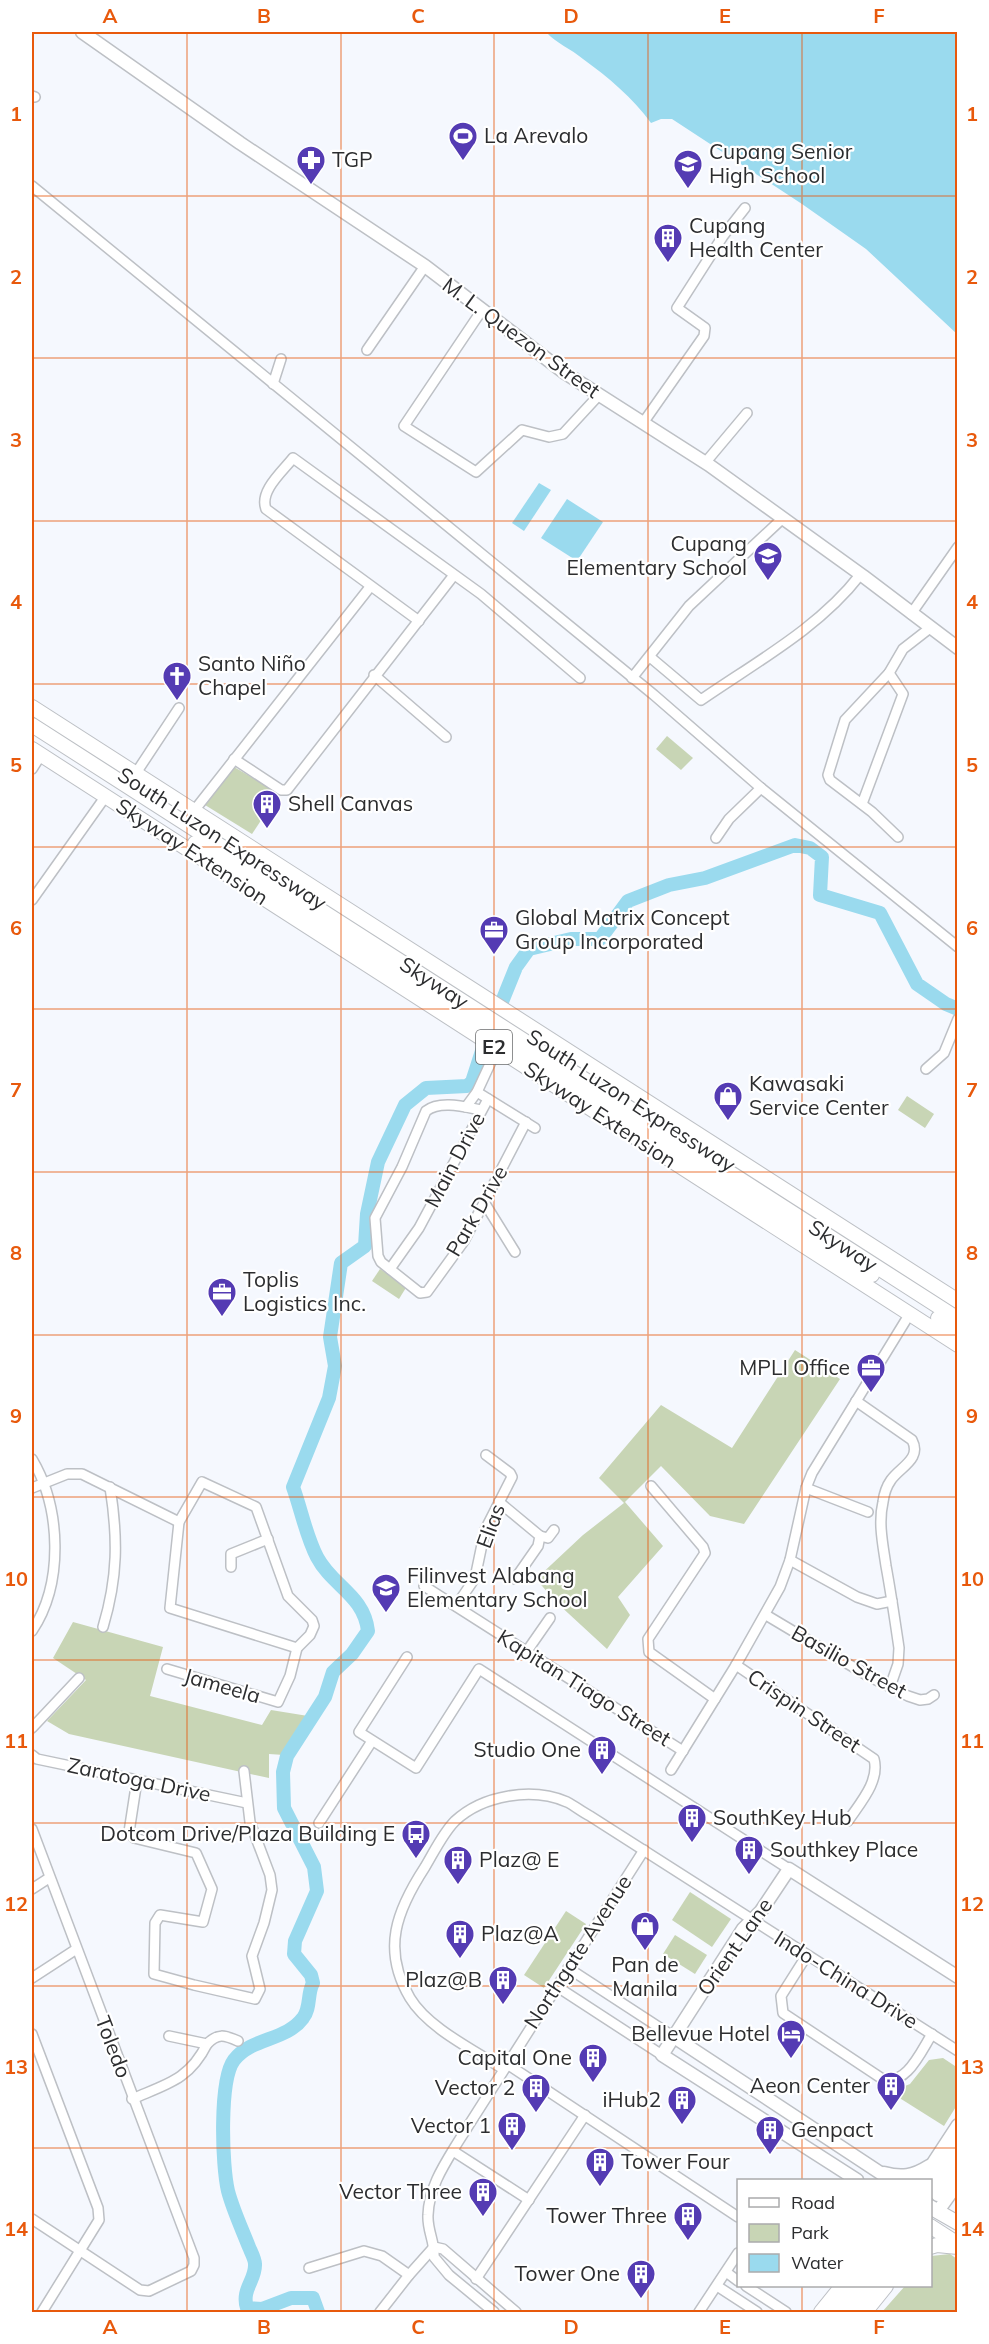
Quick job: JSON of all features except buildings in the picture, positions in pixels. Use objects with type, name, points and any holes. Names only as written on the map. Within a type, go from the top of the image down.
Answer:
[{"type":"highway","name":"Skyway Extension","points":[[32,707],[957,1301]]},
{"type":"highway","name":"South Luzon Expressway","points":[[32,717],[499,1009],[957,1310]]},
{"type":"highway","name":"Skyway","points":[[32,725],[957,1319]]},
{"type":"highway","name":"Skyway","points":[[32,733],[957,1328]]},
{"type":"highway","name":"South Luzon Expressway","points":[[32,739],[489,1041],[957,1328]]},
{"type":"highway","name":"Skyway Extension","points":[[34,753],[957,1346]]},
{"type":"highway","points":[[934,2189],[957,2143]]},
{"type":"highway","points":[[934,2189],[957,2164]]},
{"type":"highway","points":[[932,2217],[957,2223]]},
{"type":"highway","points":[[932,2217],[957,2245]]},
{"type":"highway","points":[[932,2246],[957,2245]]},
{"type":"highway","points":[[820,2313],[841,2287]]},
{"type":"highway","points":[[836,2313],[856,2287]]},
{"type":"highway","points":[[851,2313],[871,2287]]},
{"type":"highway","points":[[865,2313],[885,2287]]},
{"type":"main road","name":"M. L. Quezon Street","points":[[82,32],[240,143],[425,266],[565,373],[705,463],[860,574],[957,648]]},
{"type":"main road","points":[[32,701],[197,807],[499,1009],[957,1295]]},
{"type":"main road","points":[[34,753],[104,800],[489,1041],[957,1346]]},
{"type":"main road","points":[[789,1869],[957,1977]]},
{"type":"main road","name":"Orient Lane","points":[[662,2055],[743,1929],[761,1911],[789,1869]]},
{"type":"main road","points":[[674,2037],[888,2179]]},
{"type":"main road","points":[[662,2055],[854,2179]]},
{"type":"main road","points":[[923,2179],[957,2125]]},
{"type":"main road","points":[[879,2172],[895,2176],[909,2176],[935,2162]]},
{"type":"main road","points":[[932,2217],[957,2183]]},
{"type":"street","points":[[32,186],[957,947]]},
{"type":"street","points":[[643,423],[704,336],[705,328],[676,309],[723,236],[745,208]]},
{"type":"street","points":[[367,350],[425,266]]},
{"type":"street","points":[[482,310],[404,426],[476,472],[522,430],[549,437],[563,434],[599,395]]},
{"type":"street","points":[[273,384],[280,359]]},
{"type":"street","points":[[705,463],[747,413]]},
{"type":"street","points":[[419,621],[266,509],[264,504],[266,492],[293,458],[481,594],[580,678]]},
{"type":"street","points":[[632,678],[689,606],[783,518]]},
{"type":"street","points":[[911,614],[957,547]]},
{"type":"street","points":[[650,657],[701,700],[809,625],[844,596],[860,574]]},
{"type":"street","points":[[234,759],[281,790],[286,790],[454,575]]},
{"type":"street","points":[[197,807],[370,587]]},
{"type":"street","points":[[898,837],[862,804],[830,780],[828,775],[845,720],[889,673],[903,648],[930,628]]},
{"type":"street","points":[[862,804],[903,694],[889,673]]},
{"type":"street","points":[[374,675],[446,737]]},
{"type":"street","points":[[138,770],[179,708]]},
{"type":"street","points":[[32,769],[34,753]]},
{"type":"street","points":[[716,838],[734,815],[761,788]]},
{"type":"street","points":[[32,900],[104,800]]},
{"type":"street","points":[[926,1069],[944,1053],[957,1020]]},
{"type":"street","name":"Main Drive","points":[[390,1269],[419,1228],[488,1099],[477,1092],[489,1041]]},
{"type":"street","points":[[466,1107],[477,1092]]},
{"type":"street","points":[[488,1099],[535,1128]]},
{"type":"street","points":[[390,1269],[378,1256],[375,1218],[402,1167],[426,1111],[431,1107],[442,1105],[481,1110]]},
{"type":"street","name":"Park Drive","points":[[390,1269],[420,1293],[427,1292],[464,1241],[526,1122]]},
{"type":"street","points":[[484,1202],[515,1252]]},
{"type":"street","points":[[671,1770],[766,1615],[786,1576],[806,1488],[812,1473],[909,1315]]},
{"type":"street","points":[[856,1401],[912,1440],[916,1447],[915,1454],[892,1478],[886,1488],[882,1504],[881,1528],[899,1648],[898,1664],[890,1687]]},
{"type":"street","name":"Elias","points":[[456,1606],[475,1578],[485,1530],[512,1475],[486,1455]]},
{"type":"street","points":[[32,1459],[43,1484],[53,1521],[54,1568],[47,1597],[32,1631]]},
{"type":"street","points":[[32,1488],[67,1474],[80,1474],[179,1522]]},
{"type":"street","points":[[202,1482],[256,1507],[288,1596],[312,1620],[314,1626],[310,1635],[297,1648],[170,1608],[179,1522],[202,1482]]},
{"type":"street","points":[[651,1486],[703,1547],[705,1553],[652,1634],[647,1647],[649,1652],[715,1699]]},
{"type":"street","points":[[103,1627],[115,1580],[117,1556],[110,1487]]},
{"type":"street","points":[[806,1488],[868,1512]]},
{"type":"street","points":[[499,1502],[540,1536],[548,1538],[554,1530]]},
{"type":"street","points":[[515,1579],[538,1546],[540,1536]]},
{"type":"street","points":[[231,1567],[231,1554],[268,1539]]},
{"type":"street","points":[[790,1560],[857,1598],[877,1604],[892,1601]]},
{"type":"street","name":"Kapitan Tiago Street","points":[[424,1586],[683,1751]]},
{"type":"street","name":"Basilio Street","points":[[766,1615],[890,1687],[920,1700],[934,1695]]},
{"type":"street","points":[[527,1652],[550,1618]]},
{"type":"street","name":"Jameela","points":[[167,1669],[278,1702],[290,1676],[297,1648]]},
{"type":"street","points":[[407,1657],[359,1732],[416,1768],[479,1669],[789,1869]]},
{"type":"street","name":"Crispin Street","points":[[736,1665],[874,1759],[876,1768],[874,1780],[848,1821]]},
{"type":"street","points":[[32,1728],[79,1678]]},
{"type":"street","points":[[319,1823],[372,1741]]},
{"type":"street","name":"Zaratoga Drive","points":[[32,1755],[37,1759],[67,1766],[247,1803]]},
{"type":"street","points":[[137,1780],[129,1832],[134,1838],[196,1853],[212,1889],[203,1922],[160,1915],[155,1923],[154,1974],[255,1999],[260,1989],[252,1956],[264,1923],[272,1890],[270,1875],[250,1822],[244,1771]]},
{"type":"street","name":"Indo-China Drive","points":[[737,2216],[585,2115],[433,2023],[417,2008],[409,1996],[396,1961],[398,1916],[407,1894],[454,1822],[471,1809],[504,1797],[538,1795],[567,1802],[957,2050]]},
{"type":"street","name":"Toledo","points":[[32,1829],[75,1950],[194,2258],[194,2265],[191,2271],[145,2291],[80,2251]]},
{"type":"street","name":"Northgate Avenue","points":[[494,2313],[449,2275],[434,2257],[428,2216],[431,2193],[438,2175],[505,2067],[644,1850]]},
{"type":"street","points":[[32,1890],[49,1878]]},
{"type":"street","points":[[32,1978],[75,1950]]},
{"type":"street","points":[[807,1956],[781,1996],[783,2013],[881,2078],[898,2079],[905,2075],[932,2034]]},
{"type":"street","points":[[568,1968],[674,2037]]},
{"type":"street","points":[[556,1986],[662,2055]]},
{"type":"street","points":[[32,2034],[98,2208],[99,2220],[42,2313]]},
{"type":"street","points":[[132,2099],[183,2077],[199,2061],[207,2044],[214,2037],[221,2034],[238,2041]]},
{"type":"street","points":[[169,2036],[207,2044]]},
{"type":"street","points":[[476,2279],[585,2115]]},
{"type":"street","points":[[453,2151],[529,2200]]},
{"type":"street","points":[[32,2219],[80,2251]]},
{"type":"street","points":[[380,2313],[434,2247],[443,2249],[516,2313]]},
{"type":"street","points":[[309,2268],[364,2251],[382,2256],[409,2276]]},
{"type":"street","points":[[699,2313],[737,2255]]},
{"type":"street","points":[[726,2272],[737,2280]]},
{"type":"street","points":[[717,2286],[757,2313]]},
{"type":"street","points":[[747,2287],[786,2313]]},
{"type":"green space","points":[[667,736],[693,758],[681,770],[656,749]]},
{"type":"green space","points":[[234,767],[279,793],[252,834],[205,805]]},
{"type":"green space","points":[[907,1096],[934,1114],[925,1128],[898,1110]]},
{"type":"green space","points":[[380,1269],[407,1286],[399,1299],[372,1281]]},
{"type":"green space","points":[[795,1350],[840,1379],[744,1524],[710,1516],[661,1466],[625,1502],[663,1546],[618,1597],[630,1615],[607,1649],[556,1602],[536,1579],[583,1535],[624,1503],[599,1478],[661,1405],[732,1448]]},
{"type":"green space","points":[[73,1622],[163,1647],[150,1696],[262,1725],[271,1710],[308,1716],[284,1755],[269,1754],[269,1778],[69,1734],[47,1721],[86,1680],[53,1658]]},
{"type":"green space","points":[[690,1892],[731,1919],[712,1947],[672,1920]]},
{"type":"green space","points":[[566,1911],[586,1924],[544,1988],[524,1975]]},
{"type":"green space","points":[[675,1935],[707,1955],[695,1974],[663,1954]]},
{"type":"green space","points":[[943,2058],[958,2068],[957,2105],[944,2126],[890,2092],[910,2084],[929,2060]]},
{"type":"green space","points":[[950,2254],[957,2259],[957,2312],[882,2312],[904,2287],[932,2287],[932,2256]]},
{"type":"water","points":[[546,32],[957,32],[957,334],[866,249],[672,119],[661,119],[651,123],[611,81]]},
{"type":"water","points":[[539,483],[551,490],[524,531],[512,523]]},
{"type":"water","points":[[567,499],[603,522],[577,561],[541,538]]},
{"type":"waterway","points":[[318,2312],[313,2298],[291,2298],[262,2309],[247,2308],[246,2295],[255,2270],[255,2262],[228,2191],[223,2144],[224,2104],[229,2070],[234,2060],[250,2047],[288,2031],[296,2025],[305,2014],[313,1983],[311,1975],[294,1954],[295,1941],[317,1891],[314,1867],[284,1808],[283,1772],[287,1756],[325,1697],[333,1672],[352,1654],[368,1631],[365,1619],[354,1599],[323,1567],[317,1557],[293,1487],[329,1398],[335,1366],[330,1337],[341,1263],[365,1246],[367,1214],[378,1162],[405,1105],[426,1088],[467,1086],[472,1082],[516,967],[529,949],[571,939],[600,939],[628,901],[669,885],[705,878],[795,845],[810,848],[822,857],[820,895],[880,913],[917,984],[946,1004],[958,1009]]},
{"type":"place","name":"La Arevalo","points":[[463,162]]},
{"type":"place","name":"TGP","points":[[311,186]]},
{"type":"place","name":"Cupang Senior High School","points":[[688,190]]},
{"type":"place","name":"Cupang Health Center","points":[[668,264]]},
{"type":"place","name":"Cupang Elementary School","points":[[768,582]]},
{"type":"place","name":"Santo Niño Chapel","points":[[177,702]]},
{"type":"place","name":"Shell Canvas","points":[[267,830]]},
{"type":"place","name":"Global Matrix Concept Group Incorporated","points":[[494,956]]},
{"type":"place","name":"Kawasaki Service Center","points":[[728,1122]]},
{"type":"place","name":"Toplis Logistics Inc.","points":[[222,1318]]},
{"type":"place","name":"MPLI Office","points":[[871,1394]]},
{"type":"place","name":"Filinvest Alabang Elementary School","points":[[386,1614]]},
{"type":"place","name":"Studio One","points":[[602,1776]]},
{"type":"place","name":"SouthKey Hub","points":[[692,1844]]},
{"type":"place","name":"Dotcom Drive/Plaza Building E","points":[[416,1860]]},
{"type":"place","name":"Southkey Place","points":[[749,1876]]},
{"type":"place","name":"Plaz@ E","points":[[458,1886]]},
{"type":"place","name":"Pan de Manila","points":[[645,1952]]},
{"type":"place","name":"Plaz@A","points":[[460,1960]]},
{"type":"place","name":"Plaz@B","points":[[503,2006]]},
{"type":"place","name":"Bellevue Hotel","points":[[791,2060]]},
{"type":"place","name":"Capital One","points":[[593,2084]]},
{"type":"place","name":"Aeon Center","points":[[891,2112]]},
{"type":"place","name":"Vector 2","points":[[536,2114]]},
{"type":"place","name":"iHub2","points":[[682,2126]]},
{"type":"place","name":"Vector 1","points":[[512,2152]]},
{"type":"place","name":"Genpact","points":[[770,2156]]},
{"type":"place","name":"Tower Four","points":[[600,2188]]},
{"type":"place","name":"Vector Three","points":[[483,2218]]},
{"type":"place","name":"Tower Three","points":[[688,2242]]},
{"type":"place","name":"Tower One","points":[[641,2300]]}]
